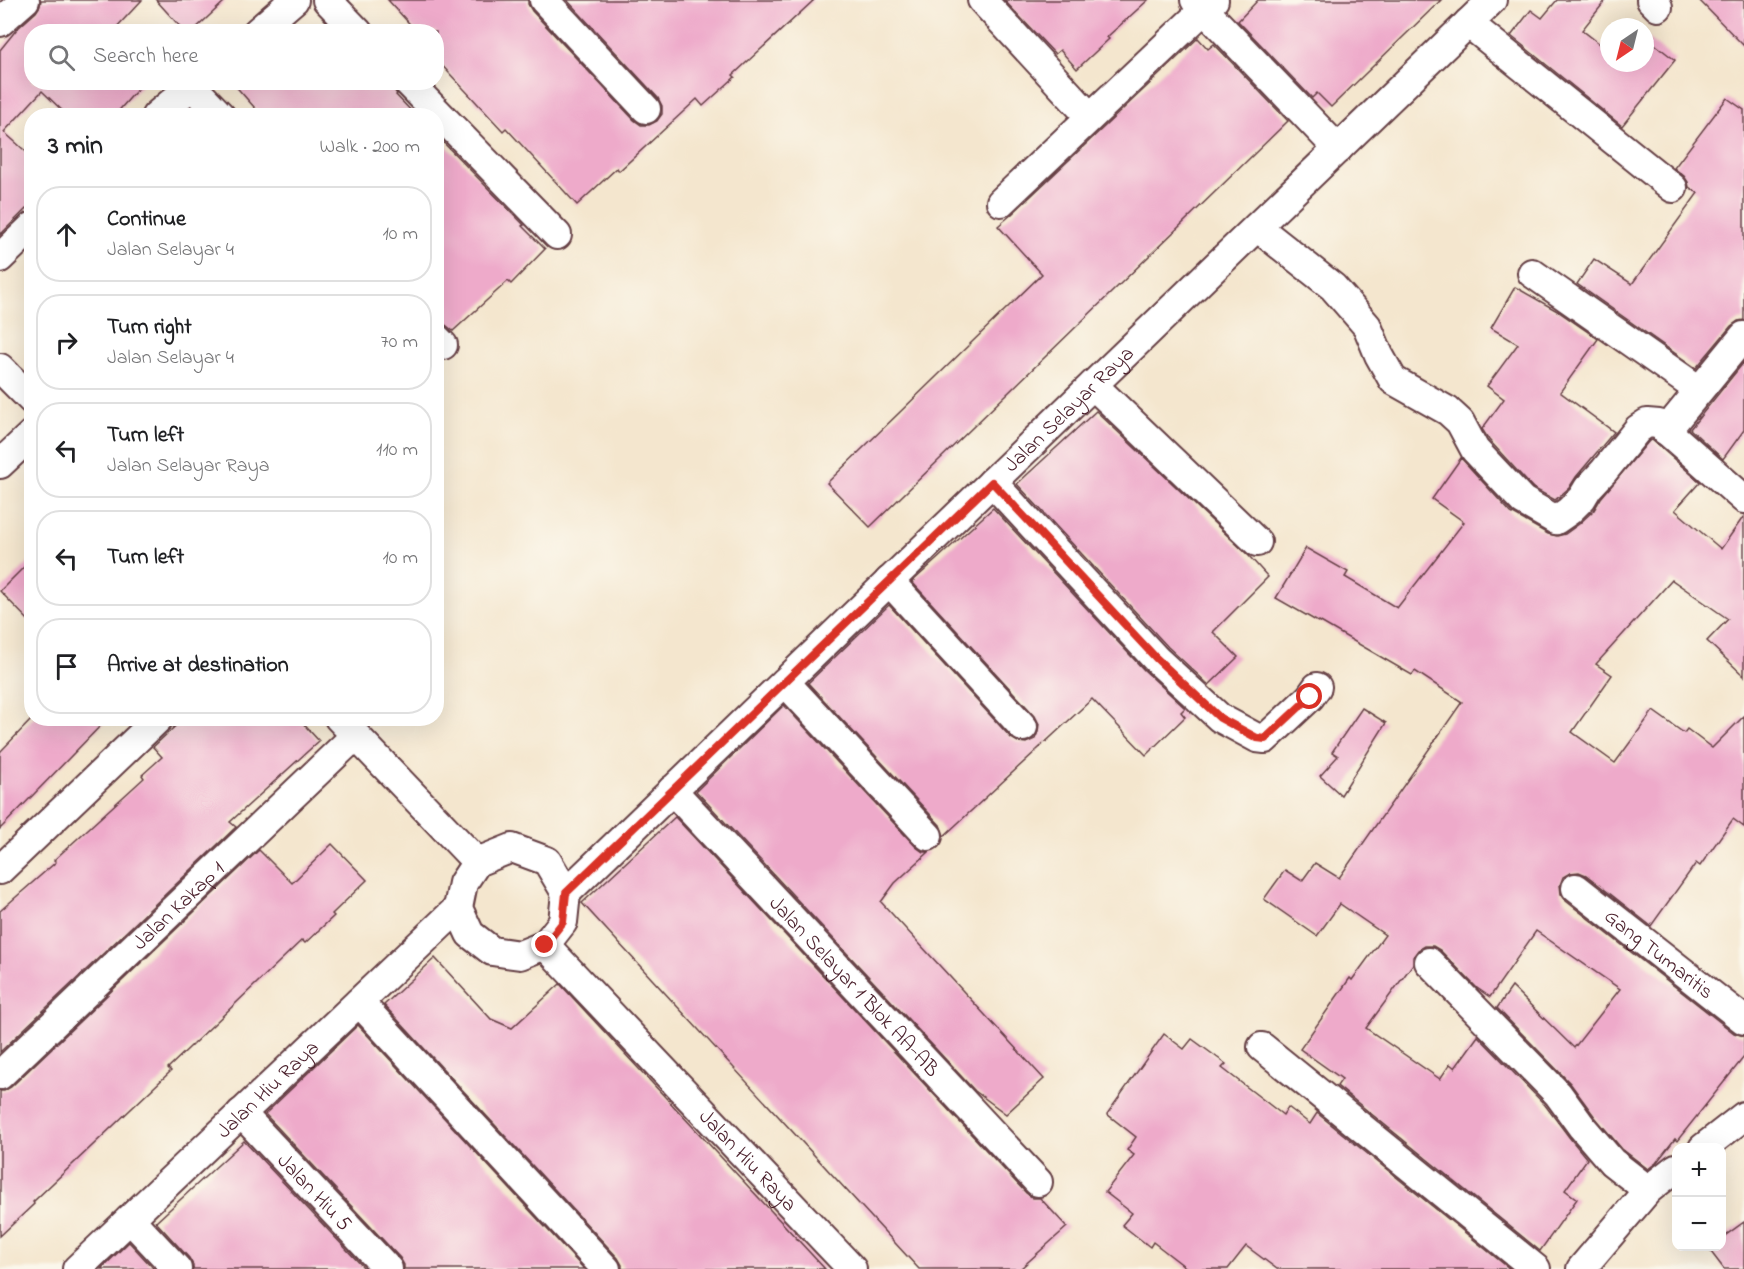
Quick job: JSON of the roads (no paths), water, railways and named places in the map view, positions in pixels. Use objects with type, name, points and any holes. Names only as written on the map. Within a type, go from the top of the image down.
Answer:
[{"type":"street","points":[[0,22],[25,0]]},
{"type":"street","points":[[266,24],[294,0]]},
{"type":"street","points":[[327,0],[350,24]]},
{"type":"street","points":[[544,0],[646,109]]},
{"type":"street","points":[[982,0],[1090,117]]},
{"type":"street","name":"Jalan Selayar Raya","points":[[566,893],[1492,0]]},
{"type":"street","points":[[1001,202],[1204,3],[1338,148]]},
{"type":"street","points":[[1468,23],[1673,188]]},
{"type":"street","points":[[166,108],[187,90]]},
{"type":"street","points":[[199,90],[214,108]]},
{"type":"street","points":[[416,90],[433,108]]},
{"type":"street","points":[[444,119],[557,236]]},
{"type":"street","points":[[1257,227],[1333,287],[1367,326],[1393,380],[1448,411],[1460,422],[1475,450],[1523,501],[1546,515],[1556,520],[1569,511],[1638,429],[1647,423],[1659,424],[1744,500]]},
{"type":"street","points":[[0,258],[24,235]]},
{"type":"street","points":[[1532,273],[1699,390]]},
{"type":"street","points":[[1666,431],[1744,336]]},
{"type":"street","points":[[0,368],[24,392]]},
{"type":"street","points":[[1093,385],[1257,542]]},
{"type":"street","points":[[0,464],[24,442]]},
{"type":"street","points":[[992,482],[1156,658],[1220,718],[1234,727],[1257,738],[1265,739],[1310,697],[1317,687]]},
{"type":"street","points":[[889,581],[1023,727]]},
{"type":"street","points":[[784,682],[928,836]]},
{"type":"street","points":[[0,870],[151,726]]},
{"type":"street","points":[[347,727],[477,862]]},
{"type":"street","name":"Jalan Kakap 1","points":[[0,1075],[347,727]]},
{"type":"street","name":"Jalan Selayar 1 Blok AA-AB","points":[[672,790],[1038,1182]]},
{"type":"street","points":[[512,848],[547,861],[566,893],[563,922],[545,945],[520,955],[492,951],[470,934],[458,908],[463,883],[477,862],[512,848]]},
{"type":"street","name":"Gang Tumaritis","points":[[1576,888],[1744,1020]]},
{"type":"street","name":"Jalan Hiu Raya","points":[[77,1269],[458,908]]},
{"type":"street","name":"Jalan Hiu Raya","points":[[545,945],[852,1269]]},
{"type":"street","points":[[1429,962],[1558,1094],[1612,1162],[1648,1190]]},
{"type":"street","points":[[359,1002],[606,1269]]},
{"type":"street","points":[[1262,1047],[1536,1269]]},
{"type":"street","name":"Jalan Hiu 5","points":[[241,1113],[388,1269]]},
{"type":"street","points":[[1709,1143],[1744,1116]]},
{"type":"street","points":[[1581,1269],[1648,1190],[1672,1172]]},
{"type":"street","points":[[130,1219],[177,1269]]}]
